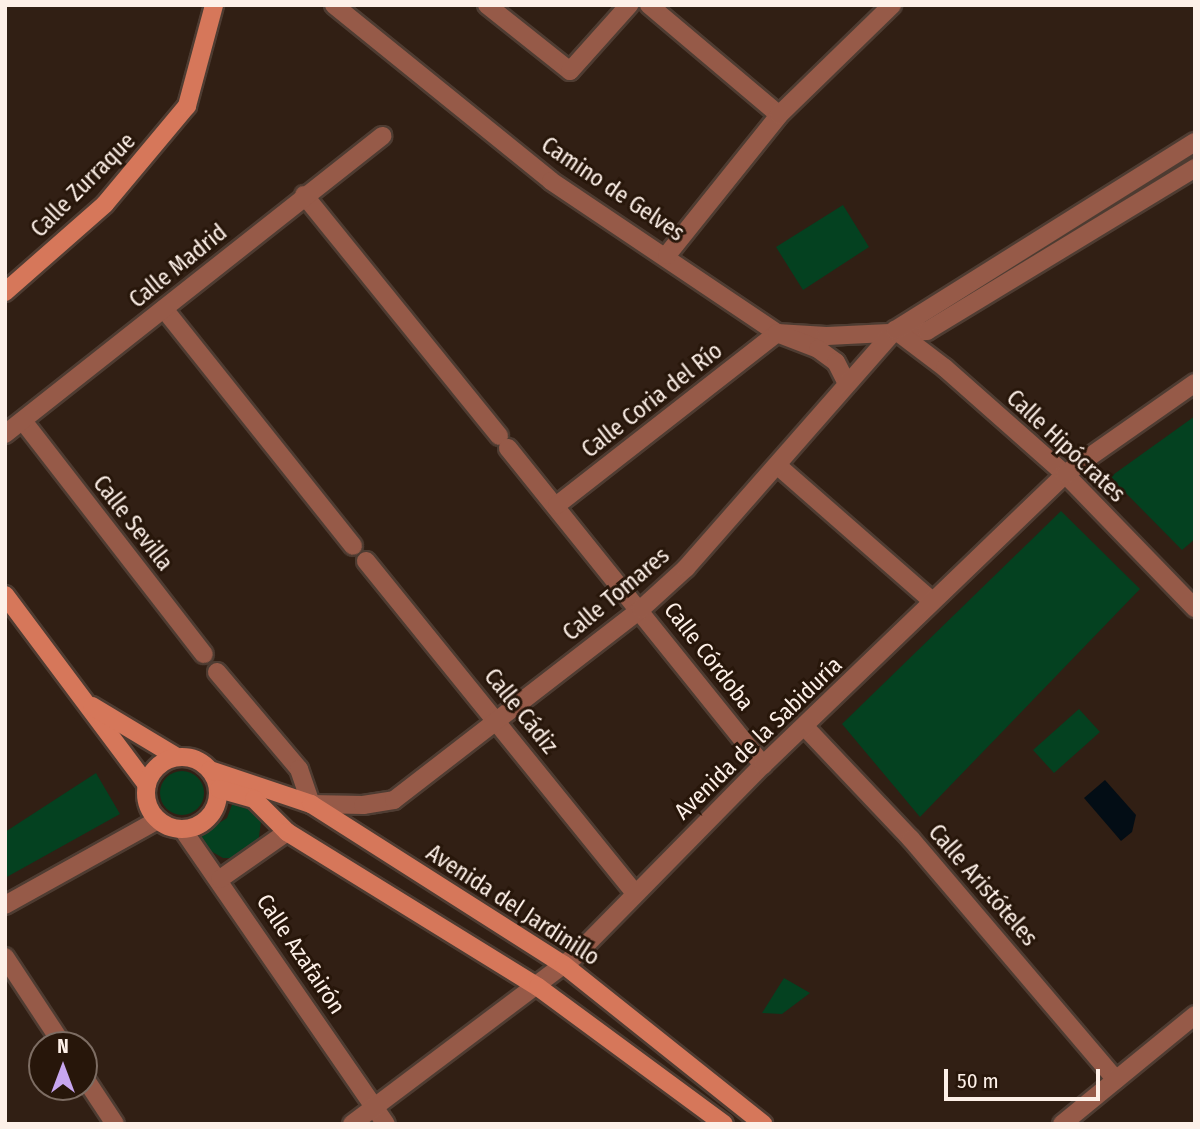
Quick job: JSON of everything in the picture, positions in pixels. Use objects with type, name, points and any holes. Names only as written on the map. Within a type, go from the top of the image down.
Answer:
[{"type":"street","name":"Calle Zurraque","points":[[5,292],[105,204],[187,106],[214,5]]},
{"type":"street","name":"Camino de Gelves","points":[[334,5],[551,181],[667,255],[777,333],[818,349],[836,362],[846,382]]},
{"type":"street","points":[[487,5],[570,71],[629,5]]},
{"type":"street","points":[[649,5],[779,115]]},
{"type":"street","points":[[667,255],[779,115],[892,5]]},
{"type":"street","name":"Calle Madrid","points":[[5,434],[382,136]]},
{"type":"street","points":[[895,330],[1195,142]]},
{"type":"street","points":[[777,333],[826,336],[895,330],[927,331],[960,314],[1195,168]]},
{"type":"street","name":"Calle Córdoba","points":[[304,195],[641,609],[764,765]]},
{"type":"street","points":[[164,309],[353,546]]},
{"type":"street","name":"Calle Tomares","points":[[311,804],[363,806],[394,800],[641,609],[686,568],[778,466],[846,382],[895,330]]},
{"type":"street","name":"Calle Hipócrates","points":[[895,330],[945,368],[1065,474],[1195,608]]},
{"type":"street","name":"Calle Coria del Río","points":[[557,505],[777,333]]},
{"type":"street","name":"Avenida de la Sabiduría","points":[[352,1124],[564,965],[764,765],[1065,474],[1195,383]]},
{"type":"street","name":"Calle Sevilla","points":[[23,421],[204,654]]},
{"type":"street","points":[[778,466],[932,601]]},
{"type":"street","name":"Calle Cádiz","points":[[366,561],[498,720],[635,893]]},
{"type":"street","points":[[5,595],[147,785],[149,810],[158,820],[183,830],[206,822],[218,801],[219,789],[210,770],[189,757],[177,757],[158,767],[147,785]]},
{"type":"street","points":[[217,671],[299,769],[311,804]]},
{"type":"street","points":[[80,698],[177,757]]},
{"type":"street","name":"Calle Aristóteles","points":[[805,727],[911,839],[1116,1080]]},
{"type":"street","name":"Avenida del Jardinillo","points":[[210,770],[311,804],[564,965],[763,1124]]},
{"type":"street","points":[[219,789],[254,799],[287,832],[538,987],[724,1124]]},
{"type":"street","points":[[5,905],[158,820]]},
{"type":"street","name":"Calle Azafairón","points":[[183,830],[220,879],[386,1124]]},
{"type":"street","points":[[220,879],[287,832]]},
{"type":"street","points":[[5,957],[54,1031]]},
{"type":"street","points":[[1062,1124],[1195,1016]]},
{"type":"street","points":[[98,1099],[114,1124]]},
{"type":"green space","points":[[843,205],[869,247],[803,290],[776,247]]},
{"type":"green space","points":[[1195,416],[1195,539],[1182,550],[1110,477]]},
{"type":"green space","points":[[1061,511],[1140,589],[920,817],[842,724]]},
{"type":"green space","points":[[1079,709],[1100,732],[1054,773],[1033,750]]},
{"type":"green space","points":[[182,771],[198,777],[204,793],[198,809],[182,815],[166,809],[160,793],[166,777]]},
{"type":"green space","points":[[96,773],[120,814],[5,878],[5,832]]},
{"type":"green space","points":[[233,802],[245,805],[261,822],[258,844],[242,858],[223,858],[209,850],[200,835],[227,818]]},
{"type":"green space","points":[[784,978],[810,993],[782,1014],[762,1013]]},
{"type":"shaded area","points":[[1105,780],[1136,815],[1132,832],[1121,841],[1084,798]]}]
